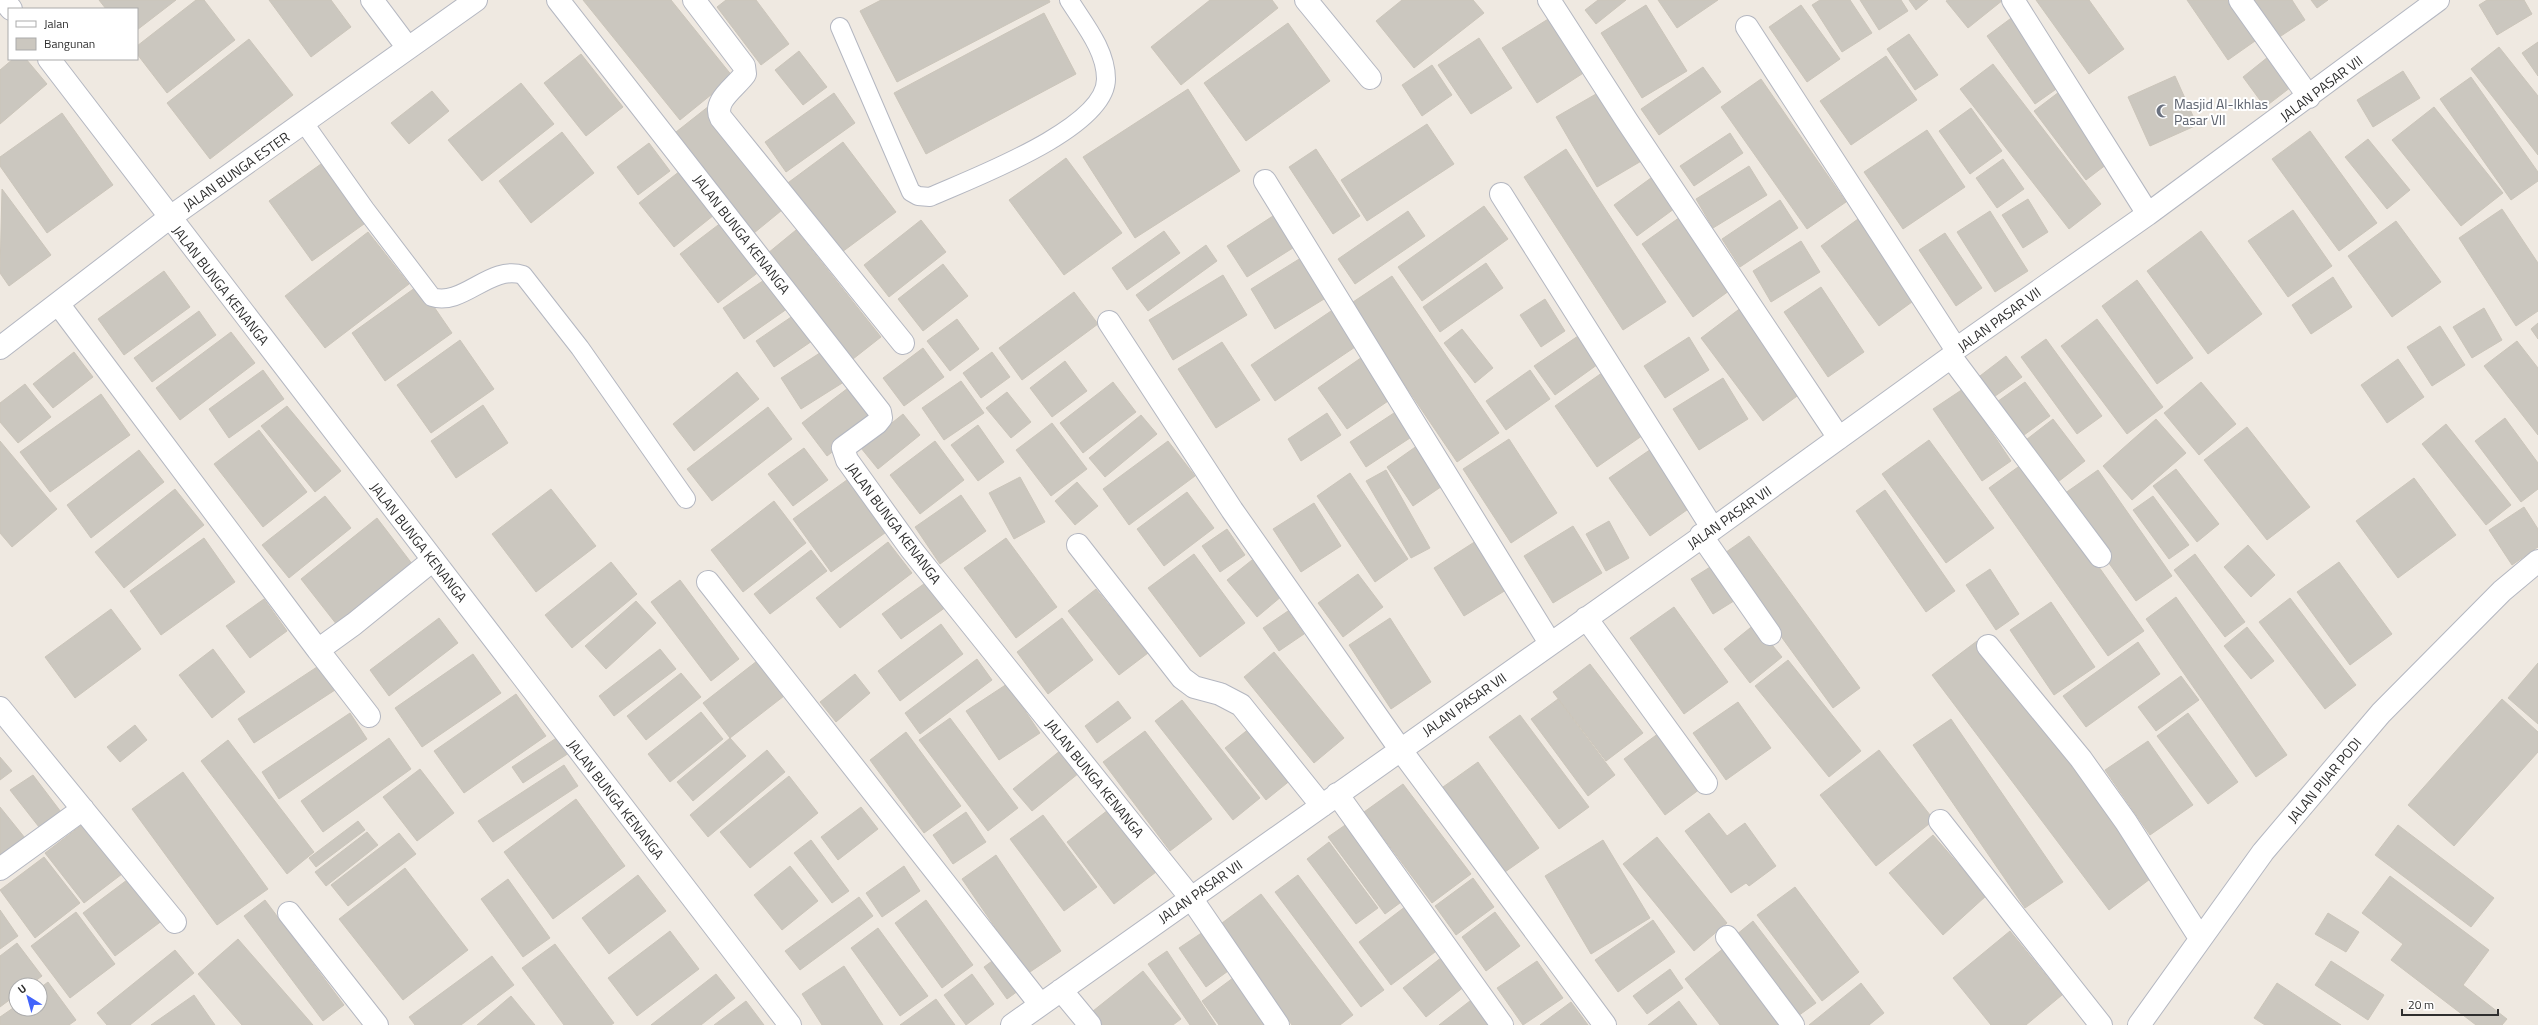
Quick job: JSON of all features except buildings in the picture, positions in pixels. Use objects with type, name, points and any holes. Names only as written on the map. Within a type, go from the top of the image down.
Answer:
[{"type":"street","points":[[4,0],[10,8]]},
{"type":"street","points":[[372,0],[408,48]]},
{"type":"street","name":"JALAN BUNGA ESTER","points":[[0,348],[59,305],[169,218],[476,0]]},
{"type":"street","name":"JALAN BUNGA KENANGA","points":[[558,0],[880,412],[881,418],[877,423],[844,448],[847,460],[911,549],[1191,898]]},
{"type":"street","points":[[694,0],[744,66],[745,74],[719,104],[718,113],[721,118],[903,343]]},
{"type":"street","points":[[1306,0],[1370,78]]},
{"type":"street","points":[[1549,0],[1627,121],[1839,438]]},
{"type":"street","points":[[2013,0],[2148,214]]},
{"type":"street","points":[[2240,0],[2309,97]]},
{"type":"street","name":"JALAN PASAR VII","points":[[1012,1025],[1839,438],[1953,353],[2309,97],[2438,0]]},
{"type":"street","points":[[1747,27],[1953,353],[2100,556]]},
{"type":"street","name":"JALAN BUNGA KENANGA","points":[[50,60],[169,218],[790,1025]]},
{"type":"street","points":[[1265,181],[1550,643]]},
{"type":"street","points":[[1501,194],[1770,634]]},
{"type":"street","points":[[59,305],[369,716]]},
{"type":"street","points":[[1109,322],[1232,510],[1400,749],[1605,1025]]},
{"type":"street","points":[[1078,545],[1182,678],[1194,687],[1220,694],[1241,705],[1330,800],[1502,1025]]},
{"type":"street","points":[[318,650],[354,624],[433,560]]},
{"type":"street","name":"JALAN PIJAR PODI","points":[[2139,1025],[2263,852],[2381,713],[2502,591],[2538,561]]},
{"type":"street","points":[[708,582],[1040,1004]]},
{"type":"street","points":[[1586,618],[1706,783]]},
{"type":"street","points":[[1988,646],[2081,759],[2126,822],[2200,938]]},
{"type":"street","points":[[0,708],[175,922]]},
{"type":"street","points":[[0,869],[83,809]]},
{"type":"street","points":[[1940,821],[2101,1025]]},
{"type":"street","points":[[1191,898],[1278,1025]]},
{"type":"street","points":[[289,913],[377,1025]]},
{"type":"street","points":[[1727,937],[1793,1025]]},
{"type":"street","points":[[1061,990],[1090,1025]]},
{"type":"lane","points":[[840,27],[912,192],[918,196],[930,198],[1035,149],[1079,122],[1094,107],[1104,92],[1105,63],[1099,48],[1069,0]]},
{"type":"lane","points":[[304,123],[365,210],[432,298],[439,300],[452,297],[502,273],[512,271],[523,275],[580,348],[686,499]]},
{"type":"place","name":"Masjid Al-Ikhlas Pasar VII","points":[[2163,111]]}]
